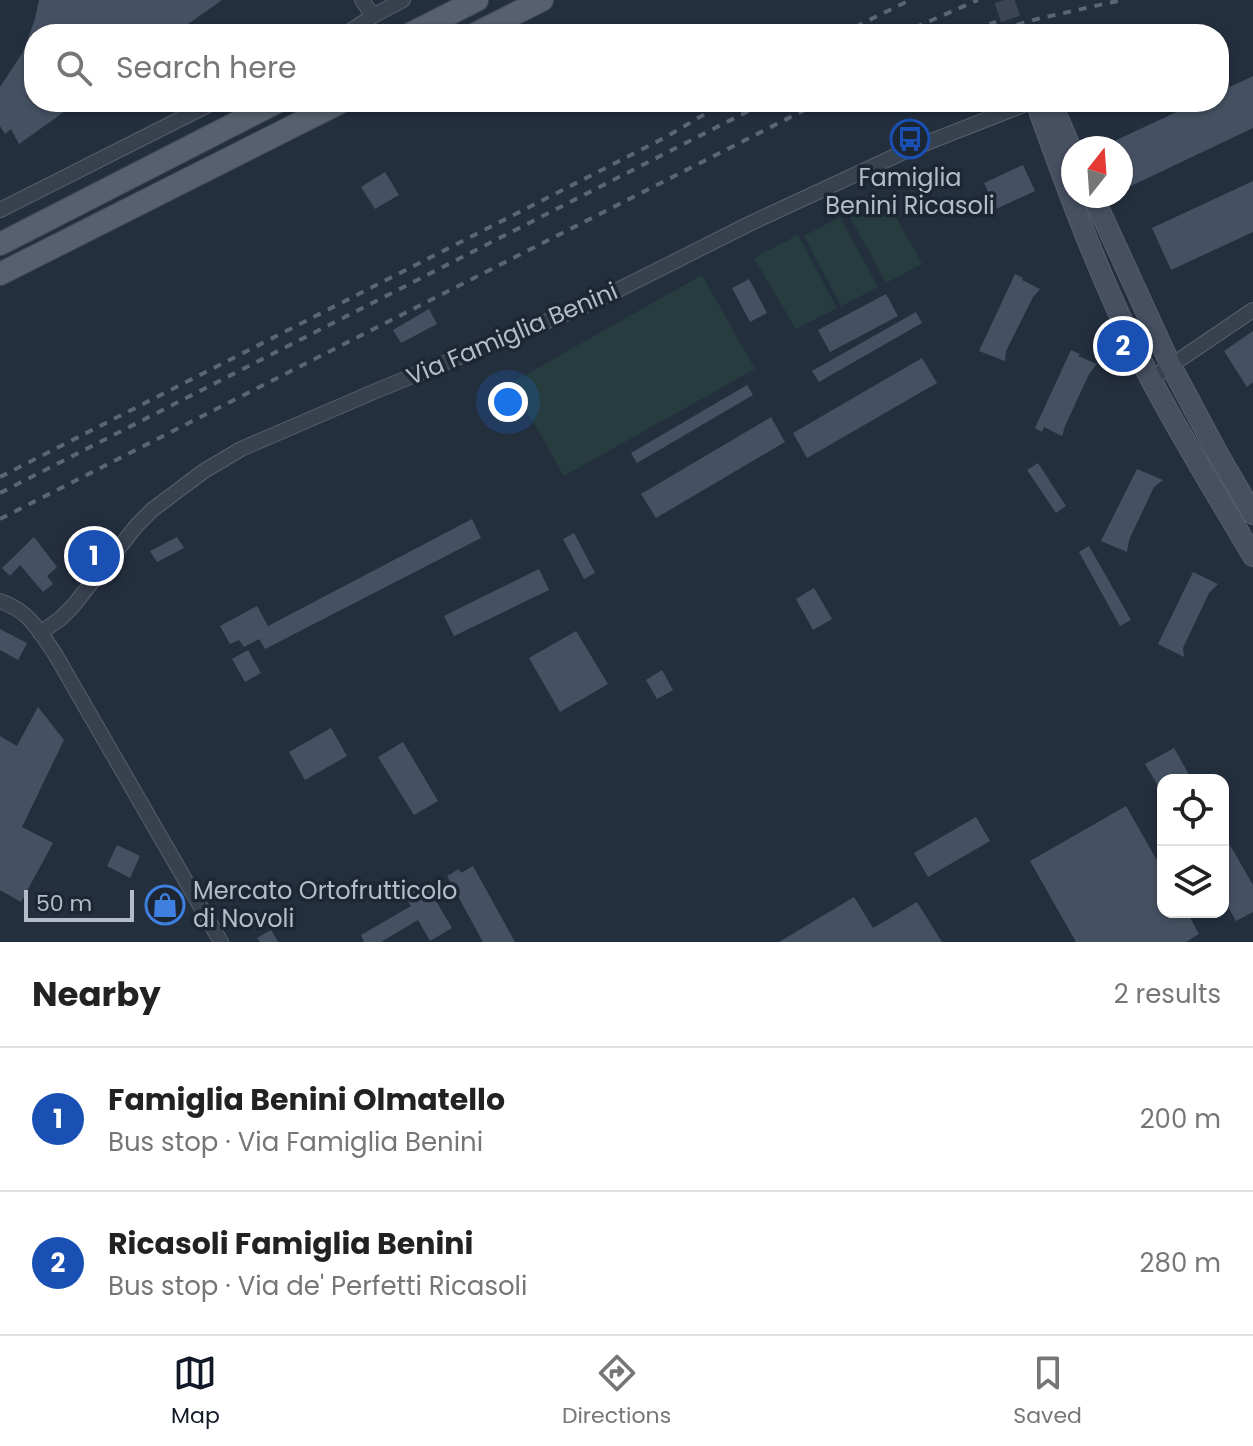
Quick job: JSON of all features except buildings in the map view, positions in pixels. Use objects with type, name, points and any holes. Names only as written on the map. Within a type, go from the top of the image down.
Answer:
[{"type":"main road","points":[[430,24],[477,0]]},
{"type":"main road","points":[[494,24],[539,1]]},
{"type":"main road","points":[[0,244],[256,112]]},
{"type":"main road","points":[[0,274],[321,112]]},
{"type":"main road","points":[[1037,112],[1078,219],[1151,379],[1253,556]]},
{"type":"main road","points":[[1055,112],[1066,136]]},
{"type":"main road","points":[[1098,208],[1171,366],[1253,514]]},
{"type":"street","points":[[362,0],[373,16]]},
{"type":"street","points":[[361,24],[403,0]]},
{"type":"street","points":[[0,210],[194,112]]},
{"type":"street","points":[[246,117],[253,112]]},
{"type":"street","name":"Via Famiglia Benini","points":[[40,633],[73,606],[152,510],[204,471],[241,449],[592,303],[751,223],[906,151],[1007,112]]},
{"type":"street","points":[[0,200],[25,198]]},
{"type":"street","points":[[1114,300],[1115,291],[1120,287],[1126,285],[1135,289]]},
{"type":"street","points":[[1151,379],[1253,310]]},
{"type":"street","points":[[0,601],[25,613],[35,623],[63,666],[221,942]]},
{"type":"green space","points":[[884,195],[922,264],[886,283],[848,213]]},
{"type":"green space","points":[[840,217],[878,287],[841,306],[804,236]]},
{"type":"green space","points":[[798,235],[837,308],[796,329],[754,258]]},
{"type":"green space","points":[[702,275],[755,369],[564,476],[511,383]]},
{"type":"tunnel","points":[[1004,0],[1012,24]]},
{"type":"railway","points":[[861,24],[910,0]]},
{"type":"railway","points":[[923,24],[978,0]]},
{"type":"railway","points":[[1020,24],[1122,0]]},
{"type":"railway","points":[[990,24],[996,22]]},
{"type":"railway","points":[[0,477],[666,137],[708,112]]},
{"type":"railway","points":[[0,493],[746,112]]},
{"type":"railway","points":[[0,519],[800,112]]},
{"type":"place","name":"Famiglia Benini Ricasoli","points":[[910,139]]},
{"type":"place","name":"Ricasoli Famiglia Benini","points":[[1123,346]]},
{"type":"place","name":"Famiglia Benini Olmatello","points":[[94,556]]},
{"type":"place","name":"Mercato Ortofrutticolo di Novoli","points":[[165,905]]}]
